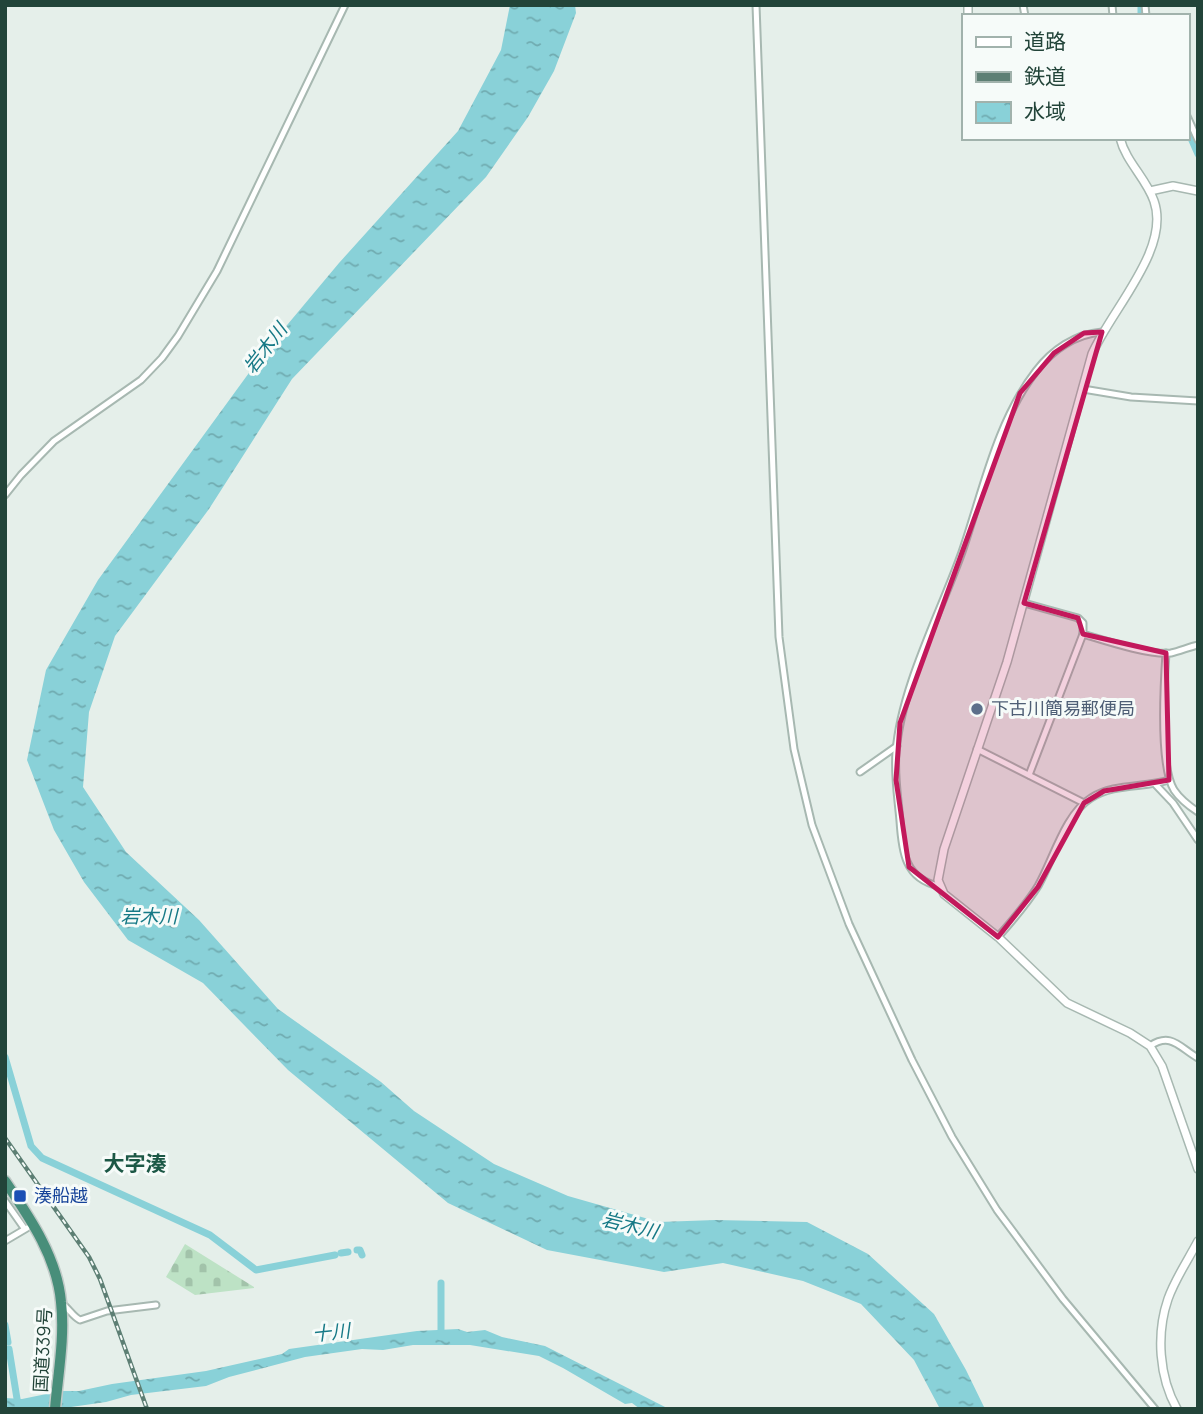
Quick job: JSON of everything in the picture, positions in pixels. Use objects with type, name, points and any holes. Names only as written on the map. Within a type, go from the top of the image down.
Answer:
[{"type":"highway","name":"国道339号","points":[[5,1181],[54,1267],[61,1303],[55,1409]]},
{"type":"street","points":[[5,495],[54,441],[141,380],[178,336],[217,271],[345,5]]},
{"type":"street","points":[[756,5],[779,637],[794,749],[812,825],[849,924],[912,1060],[952,1138],[997,1210],[1063,1299],[1155,1409]]},
{"type":"street","points":[[1189,120],[1198,140]]},
{"type":"street","points":[[1121,140],[1127,157],[1150,191],[1155,204],[1157,225],[1154,242],[1092,354],[1024,603],[939,868],[939,886],[944,894],[998,937],[1067,1003],[1130,1033],[1150,1046],[1162,1066],[1198,1169]]},
{"type":"street","points":[[1150,191],[1173,186],[1198,191]]},
{"type":"street","points":[[939,886],[921,881],[913,874],[904,853],[896,780],[897,746],[908,694],[962,552],[993,456],[1020,393],[1037,369],[1054,353],[1084,333],[1102,332]]},
{"type":"street","points":[[1083,389],[1131,397],[1198,401]]},
{"type":"street","points":[[1024,603],[1078,618],[1083,623],[1083,634],[1029,775]]},
{"type":"street","points":[[1083,634],[1166,653],[1198,645]]},
{"type":"street","points":[[1166,653],[1164,725],[1170,780],[1175,791],[1198,813]]},
{"type":"street","points":[[860,772],[897,746]]},
{"type":"street","points":[[978,749],[1084,803]]},
{"type":"street","points":[[998,937],[1038,887],[1062,837],[1084,803],[1104,791],[1170,780]]},
{"type":"street","points":[[1155,784],[1173,803],[1198,840]]},
{"type":"street","points":[[1150,1046],[1160,1040],[1169,1040],[1198,1058]]},
{"type":"street","points":[[5,1201],[29,1227],[5,1241]]},
{"type":"street","points":[[1176,1408],[1169,1393],[1162,1363],[1163,1320],[1169,1297],[1198,1241]]},
{"type":"street","points":[[61,1303],[80,1320],[107,1311],[156,1305]]},
{"type":"highlighted area","points":[[1102,332],[1024,603],[1078,618],[1083,634],[1166,653],[1169,780],[1104,791],[1084,803],[1038,887],[998,937],[909,867],[896,780],[900,723],[1020,393],[1054,353],[1084,333]]},
{"type":"green space","points":[[185,1244],[254,1288],[195,1295],[166,1277]]},
{"type":"water","name":"岩木川","points":[[510,5],[575,5],[576,13],[554,71],[528,117],[486,177],[292,379],[209,509],[115,636],[89,712],[83,787],[126,852],[199,920],[278,1009],[381,1082],[414,1111],[494,1164],[568,1196],[659,1222],[807,1222],[868,1254],[934,1314],[985,1409],[940,1409],[914,1360],[861,1304],[803,1281],[723,1263],[664,1272],[547,1250],[448,1203],[288,1070],[203,983],[128,940],[84,882],[54,830],[27,760],[46,670],[98,580],[262,355],[339,263],[458,131],[501,50]]},
{"type":"water","name":"十川","points":[[458,1329],[467,1332],[485,1330],[502,1337],[545,1346],[669,1409],[640,1409],[632,1403],[625,1404],[539,1356],[470,1345],[413,1345],[305,1357],[229,1377],[206,1386],[131,1395],[106,1402],[57,1409],[5,1409],[5,1398],[22,1399],[206,1371],[282,1354],[289,1349],[417,1331]]},
{"type":"waterway","points":[[1141,5],[1141,14]]},
{"type":"waterway","points":[[1189,134],[1198,154]]},
{"type":"waterway","points":[[5,1057],[31,1146],[42,1158],[210,1235],[256,1270],[335,1255]]},
{"type":"waterway","points":[[357,1250],[360,1250],[362,1255]]},
{"type":"waterway","points":[[341,1253],[348,1252]]},
{"type":"waterway","points":[[441,1283],[441,1337]]},
{"type":"waterway","points":[[5,1325],[8,1342]]},
{"type":"waterway","points":[[9,1349],[18,1405]]},
{"type":"railway","points":[[5,1138],[89,1257],[100,1279],[147,1409]]},
{"type":"place","name":"下古川簡易郵便局","points":[[977,709]]},
{"type":"place","name":"湊船越","points":[[20,1196]]},
{"type":"district","name":"大字湊","points":[[135,1164]]}]
